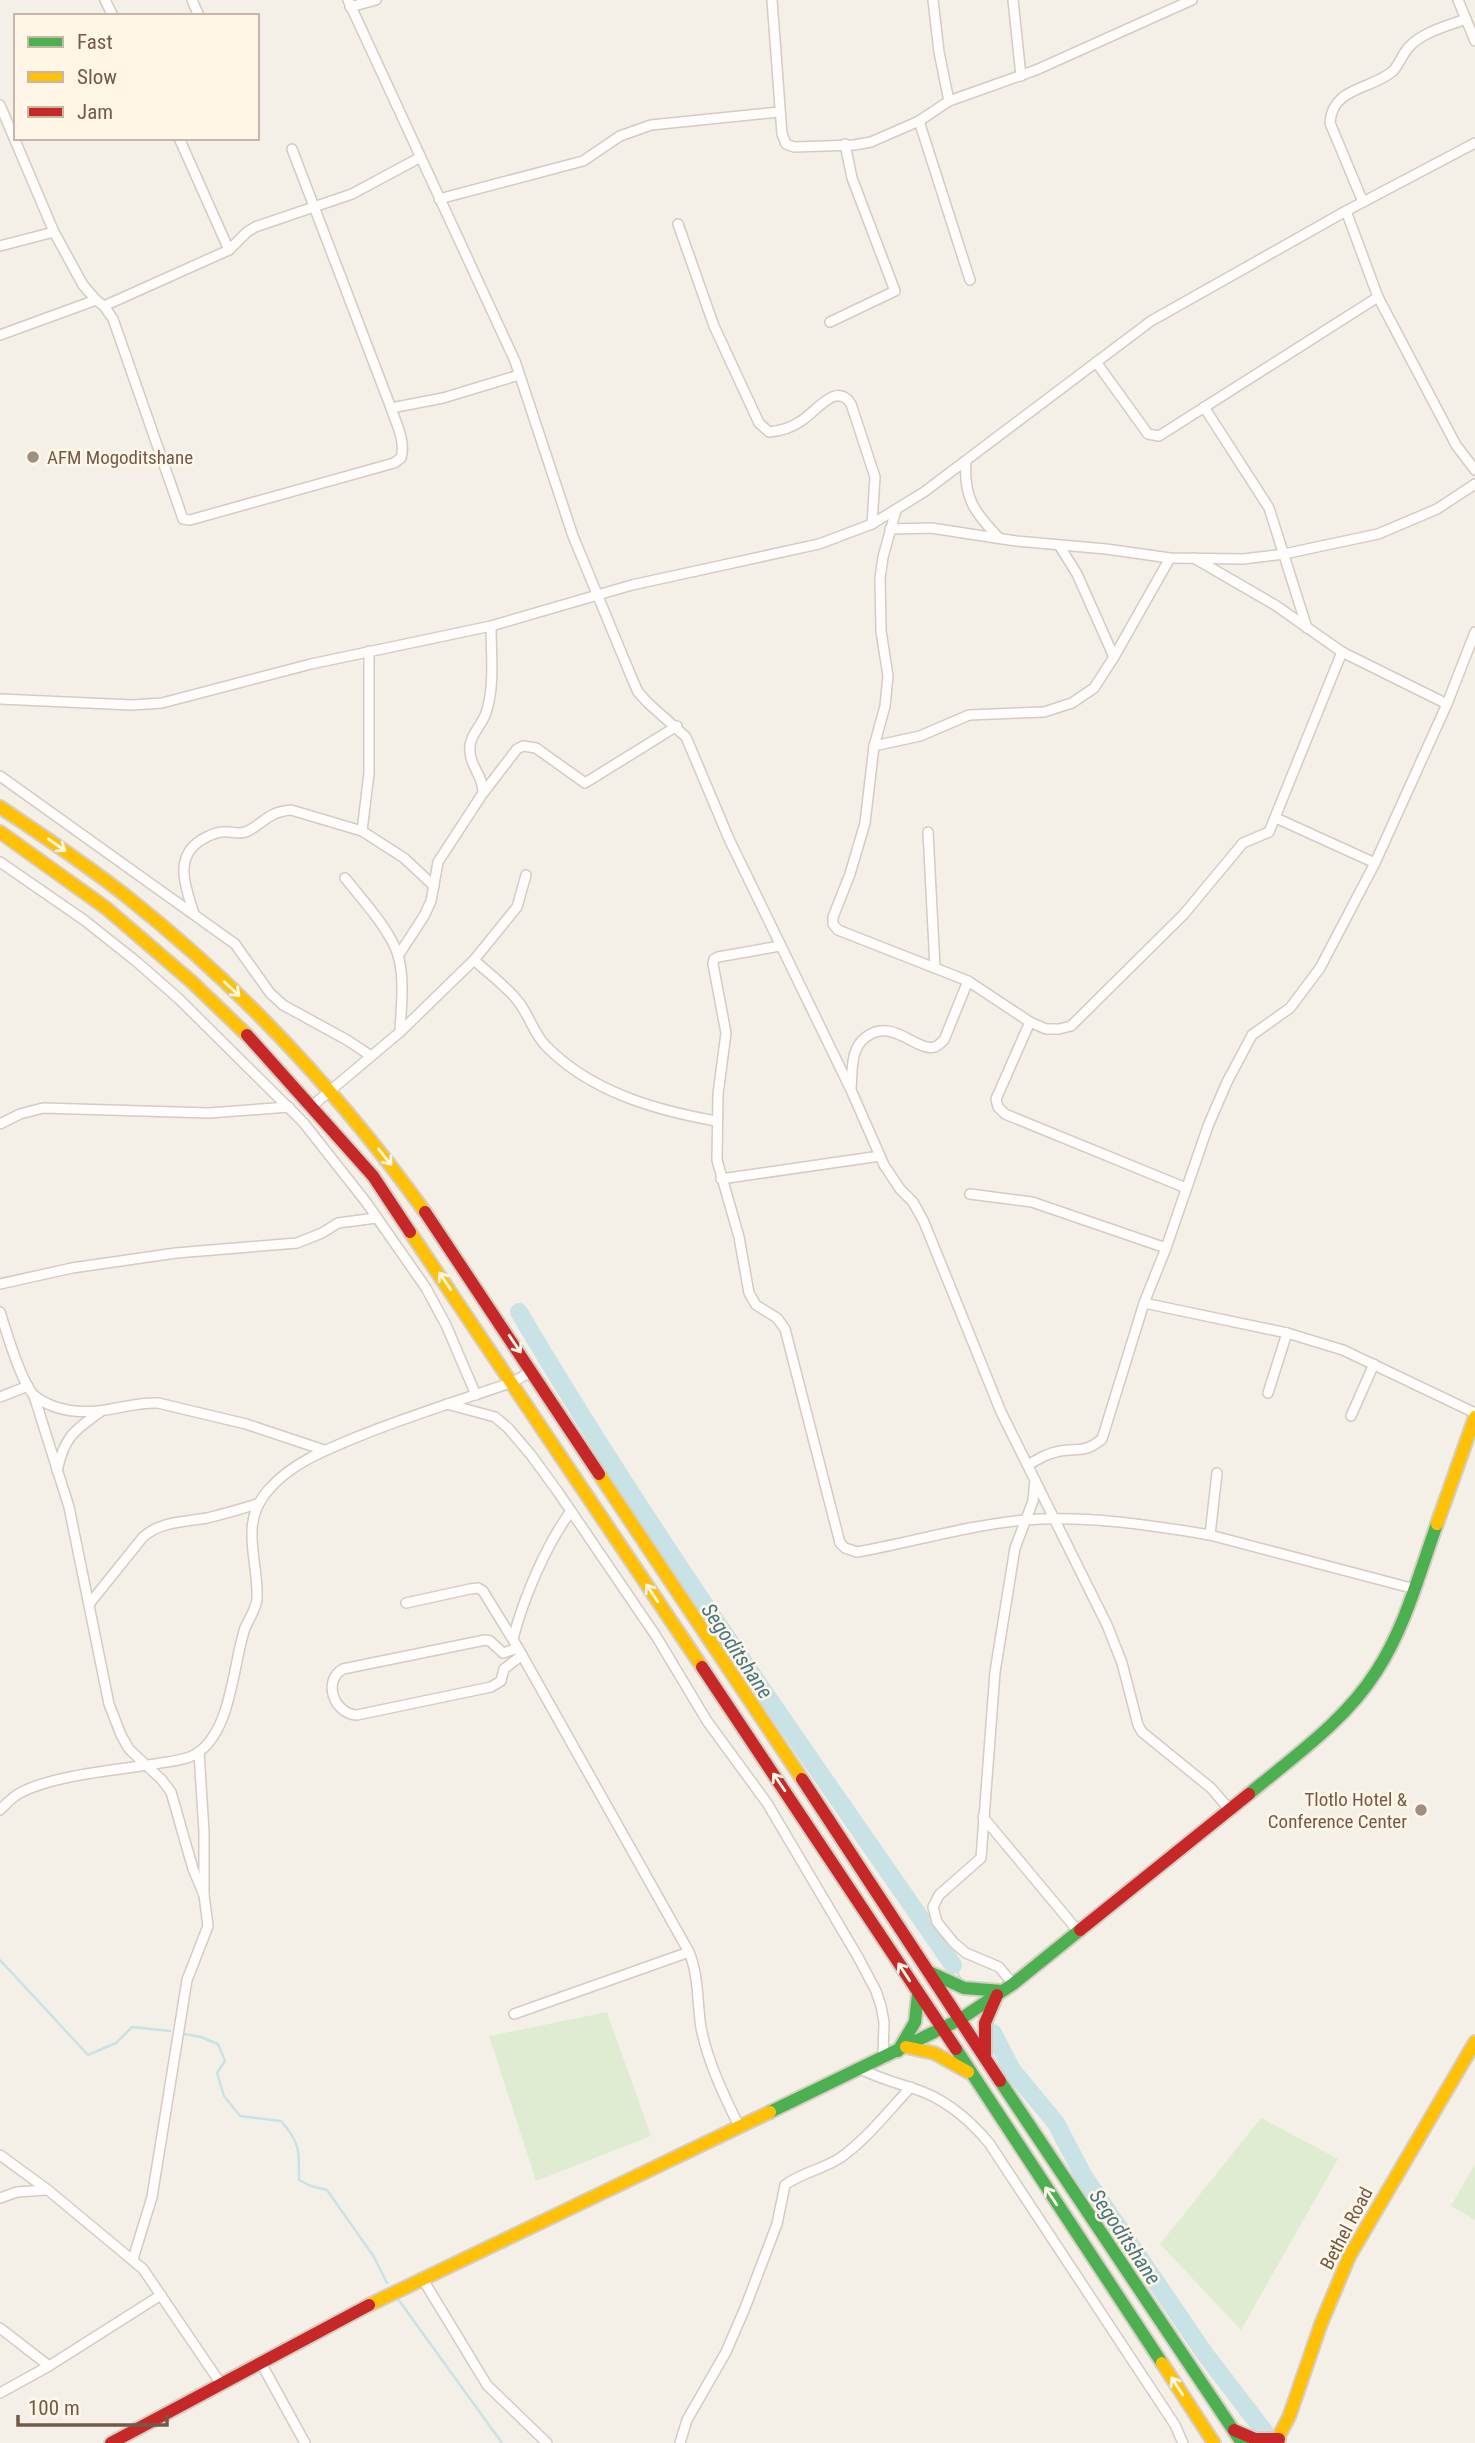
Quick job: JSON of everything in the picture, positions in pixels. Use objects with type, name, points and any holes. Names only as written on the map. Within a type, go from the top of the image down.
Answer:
[{"type":"main road","points":[[0,807],[90,868],[151,916],[241,997],[330,1090],[415,1196],[1242,2443]]},
{"type":"main road","points":[[0,832],[77,885],[154,947],[258,1045],[373,1176],[513,1382],[1214,2443]]},
{"type":"main road","points":[[468,1316],[488,1304]]},
{"type":"main road","points":[[111,2443],[422,2278],[883,2059],[959,2020],[1004,1990],[1230,1810],[1297,1755],[1349,1707],[1388,1654],[1415,1589],[1475,1415]]},
{"type":"main road","points":[[928,1972],[976,1992],[1004,1990]]},
{"type":"main road","points":[[985,2059],[985,2023],[1004,1990]]},
{"type":"main road","points":[[902,2049],[915,2022],[918,1994]]},
{"type":"main road","name":"Bethel Road","points":[[1277,2442],[1349,2257],[1475,2042]]},
{"type":"main road","points":[[902,2049],[934,2053],[969,2072]]},
{"type":"main road","points":[[1234,2430],[1255,2440],[1277,2442]]},
{"type":"street","points":[[376,0],[349,3],[507,344],[585,568],[638,692],[686,737],[729,839],[851,1090],[880,1156],[893,1181],[925,1222],[990,1387],[1107,1625],[1122,1663],[1138,1725],[1142,1732],[1211,1788],[1230,1810]]},
{"type":"street","points":[[772,0],[782,134],[786,144],[794,147],[863,144],[919,121],[949,101],[1021,76],[1192,0]]},
{"type":"street","points":[[933,0],[949,101]]},
{"type":"street","points":[[1013,0],[1021,76]]},
{"type":"street","points":[[1458,0],[1475,41]]},
{"type":"street","points":[[1363,202],[1330,123],[1331,110],[1338,100],[1393,71],[1409,47],[1421,36],[1466,19]]},
{"type":"street","points":[[0,105],[14,138]]},
{"type":"street","points":[[439,199],[583,161],[635,129],[779,112]]},
{"type":"street","points":[[919,121],[970,280]]},
{"type":"street","points":[[15,140],[54,232],[83,285],[113,319],[183,519],[190,520],[394,463],[401,458],[403,451],[391,408],[292,149]]},
{"type":"street","points":[[180,140],[229,250]]},
{"type":"street","points":[[0,699],[147,705],[369,651],[491,626],[598,594],[819,544],[872,524],[924,492],[1151,321],[1346,211],[1475,143]]},
{"type":"street","points":[[830,322],[895,291],[852,178],[845,144]]},
{"type":"street","points":[[0,335],[100,303],[229,250],[255,227],[352,194],[419,158]]},
{"type":"street","points":[[1346,211],[1378,297],[1456,445],[1475,470]]},
{"type":"street","points":[[678,224],[714,326],[759,423],[769,432],[781,431],[801,422],[831,396],[839,394],[846,397],[875,477],[872,524]]},
{"type":"street","points":[[0,246],[54,232]]},
{"type":"street","points":[[1096,362],[1148,434],[1159,436],[1378,297]]},
{"type":"street","points":[[391,408],[443,398],[519,375]]},
{"type":"street","points":[[1204,407],[1263,495],[1307,628]]},
{"type":"street","points":[[965,461],[967,490],[972,504],[979,517],[999,538]]},
{"type":"street","points":[[890,529],[930,528],[1170,558],[1242,559],[1284,554],[1378,534],[1437,509],[1475,484]]},
{"type":"street","points":[[896,510],[880,578],[881,631],[888,676],[887,690],[874,747],[865,823],[850,874],[833,917],[833,924],[838,930],[968,981],[1030,1023],[1046,1029],[1071,1026],[1184,915],[1243,843],[1269,832],[1342,652]]},
{"type":"street","points":[[1059,545],[1077,574],[1114,657]]},
{"type":"street","points":[[874,747],[920,736],[969,715],[1044,712],[1072,703],[1094,688],[1170,558]]},
{"type":"street","points":[[1193,558],[1275,605],[1342,652],[1447,704]]},
{"type":"street","points":[[483,793],[483,781],[473,763],[470,741],[486,714],[490,695],[491,626]]},
{"type":"street","points":[[1028,1465],[1051,1453],[1081,1451],[1102,1439],[1144,1303],[1208,1126],[1227,1082],[1252,1035],[1290,1008],[1320,968],[1375,863],[1447,704],[1475,632]]},
{"type":"street","points":[[362,831],[369,772],[369,651]]},
{"type":"street","points":[[398,956],[424,916],[434,886],[438,862],[483,793],[517,749],[523,746],[536,748],[585,783],[677,726]]},
{"type":"street","points":[[0,776],[234,944],[270,993],[283,1004],[371,1056]]},
{"type":"street","points":[[194,914],[183,869],[187,855],[194,845],[219,832],[247,832],[271,814],[291,810],[362,831],[404,858],[434,886]]},
{"type":"street","points":[[1276,818],[1375,863]]},
{"type":"street","points":[[928,832],[935,968]]},
{"type":"street","points":[[0,862],[84,920],[137,962],[289,1107],[324,1147],[434,1301],[477,1395]]},
{"type":"street","points":[[0,873],[11,870]]},
{"type":"street","points":[[312,1106],[400,1032],[474,960],[517,906],[526,875]]},
{"type":"street","points":[[345,878],[393,943],[398,956],[402,991],[400,1032]]},
{"type":"street","points":[[780,946],[714,959],[726,1033],[716,1121],[717,1160],[737,1229],[751,1300],[777,1318],[785,1329],[840,1544],[857,1552],[1024,1520],[1055,1519],[1133,1524],[1210,1535],[1415,1589]]},
{"type":"street","points":[[474,960],[517,1000],[546,1046],[589,1078],[610,1090],[663,1111],[716,1121]]},
{"type":"street","points":[[851,1090],[856,1049],[862,1040],[872,1032],[884,1031],[898,1033],[927,1047],[936,1046],[944,1040],[968,981]]},
{"type":"street","points":[[1030,1023],[996,1099],[998,1107],[1005,1114],[1186,1188]]},
{"type":"street","points":[[0,1124],[20,1114],[43,1108],[209,1114],[289,1107]]},
{"type":"street","points":[[721,1179],[880,1156]]},
{"type":"street","points":[[970,1194],[1032,1202],[1166,1248]]},
{"type":"street","points":[[0,1283],[72,1268],[176,1253],[297,1243],[338,1223],[376,1218]]},
{"type":"street","points":[[1144,1303],[1287,1333],[1343,1350],[1475,1415]]},
{"type":"street","points":[[0,1312],[10,1345],[34,1396],[69,1507],[109,1703],[129,1749],[171,1791],[193,1869],[204,1895]]},
{"type":"street","points":[[1268,1394],[1287,1333]]},
{"type":"street","points":[[1351,1416],[1374,1364]]},
{"type":"street","points":[[0,1810],[17,1794],[33,1787],[116,1768],[184,1759],[199,1752],[217,1730],[228,1700],[245,1629],[257,1601],[252,1532],[257,1504],[270,1488],[285,1474],[324,1450],[375,1429],[513,1382],[532,1371]]},
{"type":"street","points":[[0,1397],[28,1385]]},
{"type":"street","points":[[34,1396],[78,1413],[145,1402],[158,1403],[246,1424],[324,1450]]},
{"type":"street","points":[[447,1404],[500,1420],[531,1454],[656,1636],[707,1721],[767,1803],[858,1957],[881,2006],[884,2022],[883,2059]]},
{"type":"street","points":[[57,1473],[66,1441],[72,1433],[102,1411]]},
{"type":"street","points":[[1210,1535],[1217,1473]]},
{"type":"street","points":[[1004,1990],[999,1967],[966,1953],[954,1943],[933,1914],[934,1901],[939,1895],[981,1858],[995,1672],[1015,1548],[1032,1501],[1035,1479]]},
{"type":"street","points":[[90,1603],[143,1537],[152,1530],[165,1524],[208,1517],[257,1504]]},
{"type":"street","points":[[518,1647],[503,1653],[485,1640],[344,1669],[336,1676],[332,1692],[334,1700],[344,1712],[357,1715],[491,1688],[501,1681],[518,1647],[524,1602],[556,1535],[571,1511]]},
{"type":"street","points":[[406,1602],[478,1588],[483,1591],[518,1647],[689,1952],[696,1976],[704,2041],[724,2097],[739,2126]]},
{"type":"street","points":[[133,2259],[152,2197],[187,1980],[208,1926],[204,1895],[204,1832],[199,1752]]},
{"type":"street","points":[[983,1818],[1078,1931]]},
{"type":"street","points":[[514,2014],[689,1952]]},
{"type":"street","points":[[860,2069],[938,2099],[960,2114],[989,2143],[1175,2425],[1183,2443]]},
{"type":"street","points":[[680,2443],[687,2420],[726,2352],[745,2308],[777,2224],[785,2185],[832,2162],[853,2148],[911,2087]]},
{"type":"street","points":[[0,2155],[48,2190],[133,2259],[152,2278],[220,2384]]},
{"type":"street","points":[[0,2198],[17,2192],[48,2190]]},
{"type":"street","points":[[422,2278],[487,2385],[547,2443]]},
{"type":"street","points":[[0,2393],[49,2366],[161,2295]]},
{"type":"street","points":[[0,2328],[49,2366]]},
{"type":"street","points":[[261,2363],[305,2443]]},
{"type":"green space","points":[[607,2012],[651,2136],[536,2181],[489,2036]]},
{"type":"green space","points":[[1261,2118],[1338,2159],[1241,2330],[1160,2244]]},
{"type":"green space","points":[[1475,2164],[1475,2220],[1451,2206]]},
{"type":"waterway","name":"Segoditshane","points":[[519,1312],[676,1561],[953,1965]]},
{"type":"waterway","points":[[0,1960],[88,2055],[116,2043],[132,2027],[170,2031]]},
{"type":"waterway","name":"Segoditshane","points":[[953,1965],[962,1981]]},
{"type":"waterway","name":"Segoditshane","points":[[993,2033],[1012,2070],[1056,2123],[1083,2175],[1205,2354],[1267,2435]]},
{"type":"waterway","points":[[184,2034],[218,2044],[225,2061],[217,2073],[224,2096],[240,2116],[281,2121],[288,2129],[298,2148],[299,2180],[327,2190],[374,2257],[387,2283]]},
{"type":"waterway","points":[[398,2299],[502,2443]]},
{"type":"traffic: fast","points":[[1249,1794],[1334,1722],[1376,1672],[1403,1619],[1437,1524]]},
{"type":"traffic: fast","points":[[770,2112],[959,2020],[1013,1984],[1080,1930]]},
{"type":"traffic: fast","points":[[929,1972],[964,1988],[1002,1991]]},
{"type":"traffic: fast","points":[[898,2051],[915,2022],[918,1994]]},
{"type":"traffic: fast","points":[[956,2049],[1162,2363]]},
{"type":"traffic: fast","points":[[1000,2081],[1242,2443]]},
{"type":"traffic: slow","points":[[0,807],[111,884],[168,931],[249,1005],[359,1126],[425,1212]]},
{"type":"traffic: slow","points":[[0,832],[106,908],[192,982],[247,1035]]},
{"type":"traffic: slow","points":[[410,1232],[702,1667]]},
{"type":"traffic: slow","points":[[1437,1524],[1475,1417]]},
{"type":"traffic: slow","points":[[599,1474],[802,1779]]},
{"type":"traffic: slow","points":[[1275,2443],[1289,2417],[1321,2324],[1349,2257],[1475,2042]]},
{"type":"traffic: slow","points":[[906,2047],[934,2053],[968,2072]]},
{"type":"traffic: slow","points":[[369,2305],[770,2112]]},
{"type":"traffic: slow","points":[[1162,2363],[1214,2443]]},
{"type":"traffic: jam","points":[[247,1035],[373,1176],[410,1232]]},
{"type":"traffic: jam","points":[[425,1212],[599,1474]]},
{"type":"traffic: jam","points":[[702,1667],[956,2049]]},
{"type":"traffic: jam","points":[[802,1779],[1000,2081]]},
{"type":"traffic: jam","points":[[1080,1930],[1249,1794]]},
{"type":"traffic: jam","points":[[985,2057],[985,2023],[997,1995]]},
{"type":"traffic: jam","points":[[111,2443],[369,2305]]},
{"type":"traffic: jam","points":[[1234,2430],[1255,2439],[1279,2439],[1278,2443]]},
{"type":"place","name":"AFM Mogoditshane","points":[[33,457]]},
{"type":"place","name":"Tlotlo Hotel & Conference Center","points":[[1421,1810]]}]
